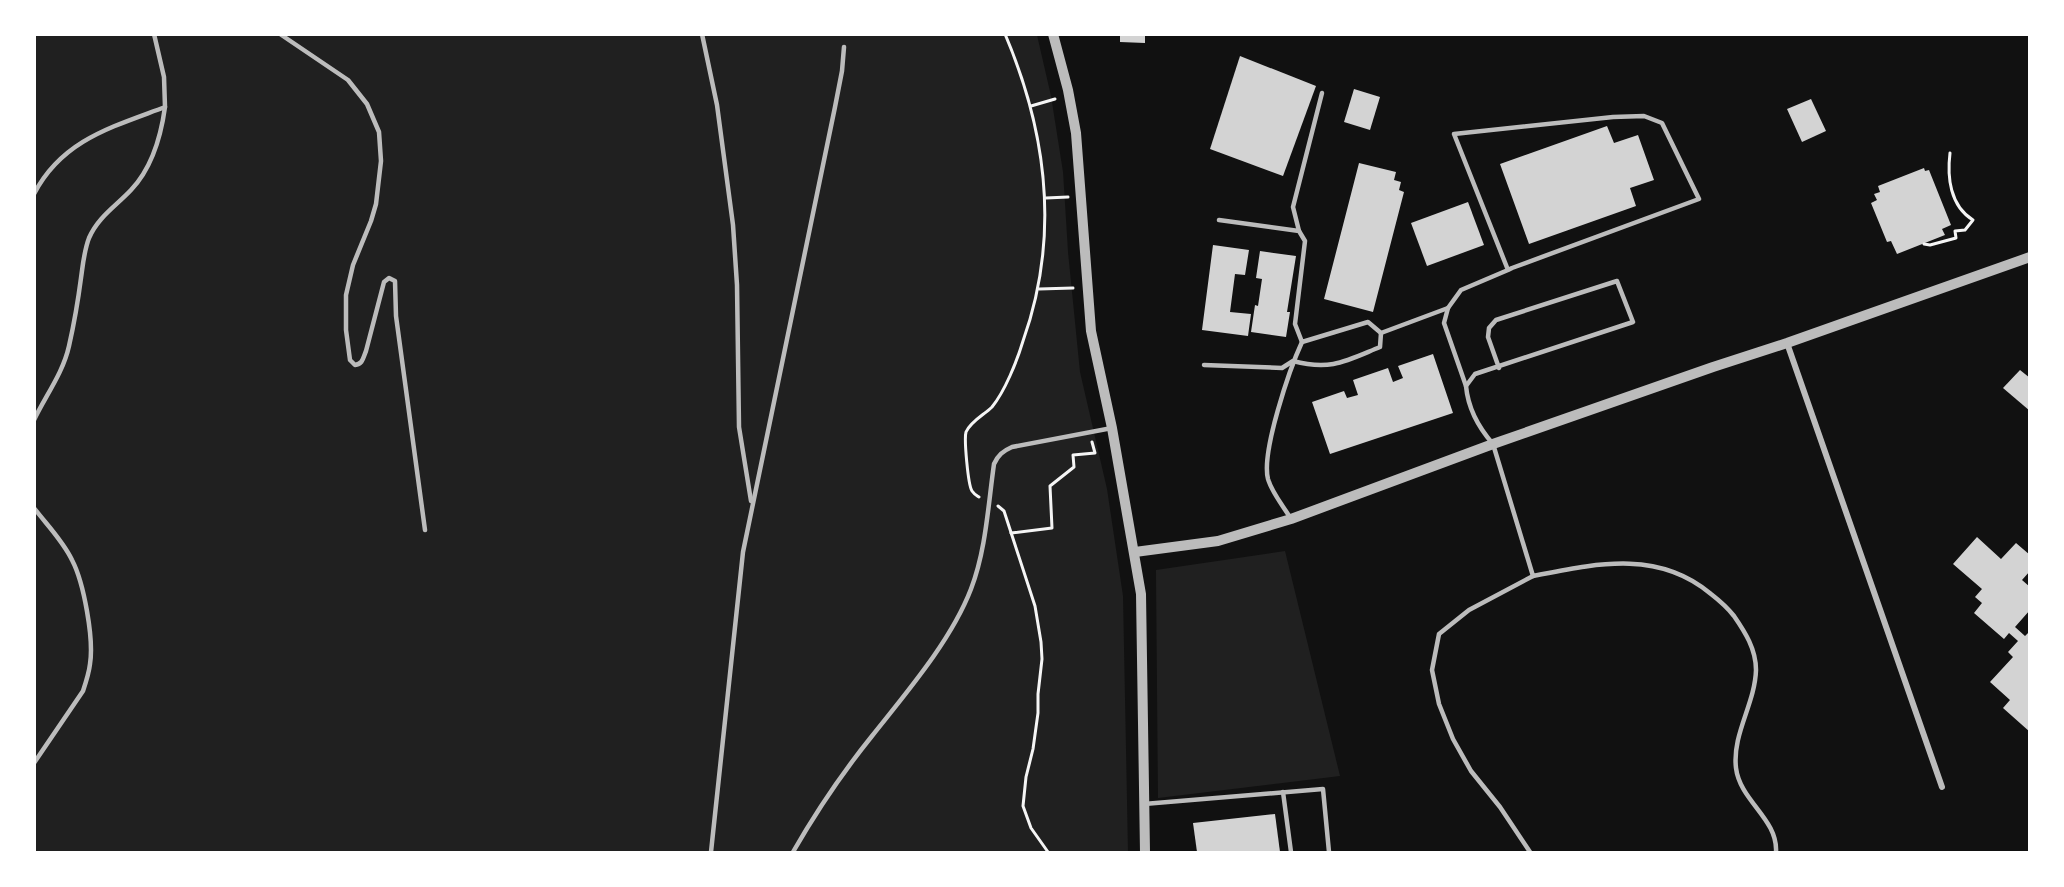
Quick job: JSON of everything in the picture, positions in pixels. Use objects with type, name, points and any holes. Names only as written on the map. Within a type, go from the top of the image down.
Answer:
[{"type":"street","points":[[1053,34],[1068,90],[1076,133],[1091,331],[1135,552],[1142,607],[1145,852]]},
{"type":"street","points":[[1135,552],[1218,541],[1291,519],[1493,444],[2030,257]]},
{"type":"street","points":[[1787,343],[1942,787]]},
{"type":"lane","points":[[34,420],[60,373],[69,348],[82,262],[91,234],[108,211],[130,192],[146,171],[158,142],[165,107],[164,77],[154,34]]},
{"type":"lane","points":[[280,34],[348,80],[367,104],[379,132],[381,161],[376,204],[349,279],[346,295],[346,330],[350,360],[355,365],[359,364],[366,351],[384,282],[389,278],[395,280],[396,316],[425,530]]},
{"type":"lane","points":[[702,34],[718,115],[732,215],[737,285],[739,427],[752,503]]},
{"type":"lane","points":[[711,852],[743,552],[836,107],[844,47]]},
{"type":"lane","points":[[1291,519],[1269,481],[1266,467],[1269,447],[1293,361],[1302,342],[1295,324],[1305,241],[1299,231],[1293,207],[1322,93]]},
{"type":"lane","points":[[34,194],[55,164],[77,144],[107,129],[165,107]]},
{"type":"lane","points":[[1508,270],[1454,134],[1613,117],[1644,116],[1662,123],[1699,200],[1508,270],[1461,290],[1448,308],[1444,323],[1479,428],[1493,444],[1533,576]]},
{"type":"lane","points":[[1219,220],[1299,231]]},
{"type":"lane","points":[[1466,386],[1475,374],[1499,368],[1633,322],[1617,281],[1496,320],[1489,328],[1488,337],[1499,368]]},
{"type":"lane","points":[[1381,333],[1448,308]]},
{"type":"lane","points":[[1302,342],[1368,322],[1381,333]]},
{"type":"lane","points":[[1204,364],[1282,368],[1293,361],[1310,365],[1335,365],[1380,347],[1381,333]]},
{"type":"lane","points":[[793,852],[849,766],[918,677],[962,608],[970,592],[979,561],[996,459],[1006,449],[1012,447],[1112,428]]},
{"type":"lane","points":[[34,508],[64,546],[76,570],[83,593],[91,652],[82,691],[34,763]]},
{"type":"lane","points":[[1530,852],[1500,807],[1471,771],[1453,739],[1439,704],[1432,670],[1439,634],[1469,609],[1533,576],[1592,565],[1629,563],[1664,568],[1698,583],[1728,607],[1749,637],[1756,667],[1754,694],[1737,742],[1736,768],[1743,792],[1770,827],[1776,852]]},
{"type":"lane","points":[[1144,804],[1323,789],[1329,852]]},
{"type":"lane","points":[[1283,792],[1290,852]]},
{"type":"path","points":[[979,497],[970,488],[966,433],[971,425],[995,402],[1023,344],[1038,289],[1043,259],[1046,198],[1040,150],[1030,106],[1005,34]]},
{"type":"path","points":[[1030,106],[1055,99]]},
{"type":"path","points":[[1924,244],[1956,238],[1955,231],[1965,230],[1973,220],[1960,208],[1954,198],[1948,168],[1950,153]]},
{"type":"path","points":[[1046,198],[1068,197]]},
{"type":"path","points":[[1038,289],[1073,288]]},
{"type":"path","points":[[1011,533],[1052,528],[1050,486],[1074,468],[1073,455],[1095,453],[1090,431]]},
{"type":"path","points":[[998,505],[1004,511],[1035,606],[1041,642],[1042,659],[1036,733],[1026,777],[1023,806],[1031,828],[1048,852]]},
{"type":"shaded area","points":[[34,35],[1037,35],[1051,96],[1063,172],[1080,372],[1107,489],[1123,596],[1128,852],[35,852]]},
{"type":"shaded area","points":[[1285,551],[1340,776],[1158,798],[1156,570]]},
{"type":"building","points":[[1120,34],[1145,34],[1145,43],[1120,42]]},
{"type":"building","points":[[1240,56],[1316,86],[1283,176],[1210,149]]},
{"type":"building","points":[[1354,89],[1380,97],[1370,130],[1344,122]]},
{"type":"building","points":[[1811,99],[1826,131],[1802,142],[1787,109]]},
{"type":"building","points":[[1607,126],[1614,143],[1638,135],[1654,180],[1630,188],[1636,206],[1529,244],[1500,164]]},
{"type":"building","points":[[1359,163],[1396,172],[1394,180],[1401,182],[1399,190],[1404,192],[1373,312],[1324,299]]},
{"type":"building","points":[[1924,168],[1925,171],[1929,170],[1951,225],[1942,229],[1945,235],[1897,254],[1891,241],[1887,242],[1871,203],[1877,200],[1874,194],[1880,192],[1878,186]]},
{"type":"building","points":[[1468,202],[1484,245],[1427,266],[1411,223]]},
{"type":"building","points":[[1213,245],[1249,250],[1245,275],[1235,274],[1230,312],[1251,314],[1248,336],[1202,330]]},
{"type":"building","points":[[1260,251],[1296,256],[1287,312],[1290,312],[1286,337],[1251,332],[1262,279],[1256,278]]},
{"type":"building","points":[[1433,354],[1453,413],[1330,454],[1312,402],[1344,391],[1347,398],[1358,395],[1353,380],[1388,368],[1393,382],[1403,378],[1398,366]]},
{"type":"building","points":[[2020,370],[2030,378],[2030,411],[2003,388]]},
{"type":"building","points":[[1977,537],[2001,559],[2016,543],[2030,555],[2030,571],[2022,580],[2030,587],[2030,610],[2015,627],[2025,636],[2030,631],[2030,732],[2003,708],[2010,700],[1990,682],[2013,657],[2008,652],[2018,641],[2009,633],[2004,639],[1974,613],[1982,603],[1975,597],[1982,589],[1953,564]]},
{"type":"building","points":[[1275,814],[1280,852],[1197,852],[1193,823]]}]
